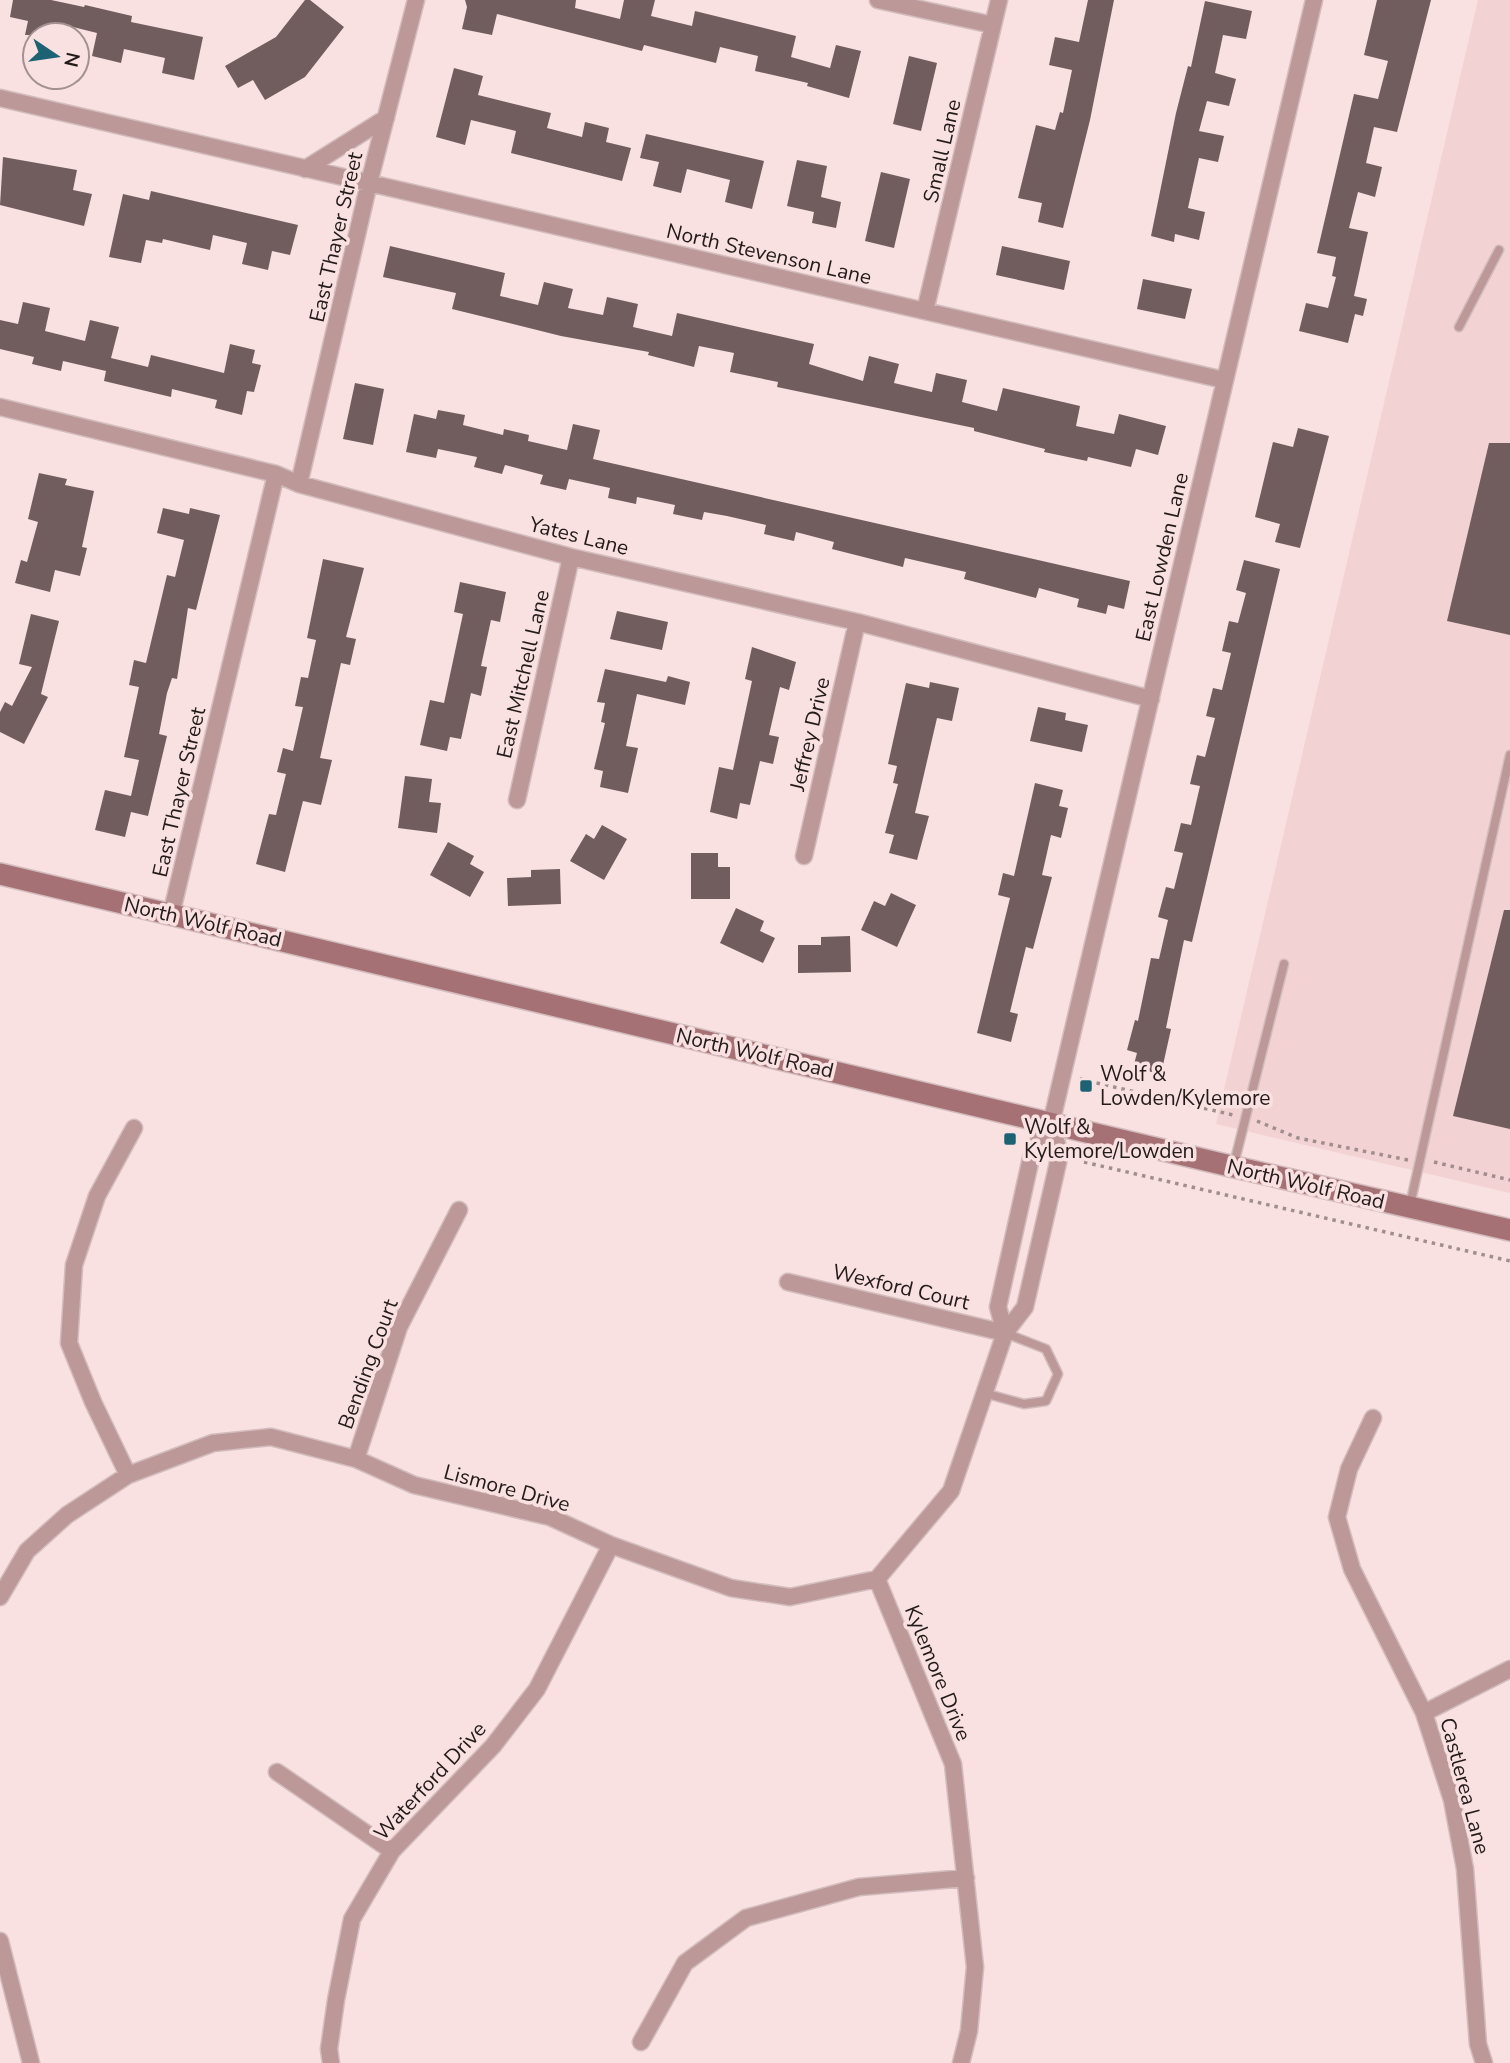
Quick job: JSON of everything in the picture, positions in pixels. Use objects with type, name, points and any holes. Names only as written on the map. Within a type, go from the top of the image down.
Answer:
[{"type":"main road","name":"North Wolf Road","points":[[0,874],[1051,1124],[1510,1230]]},
{"type":"street","name":"East Thayer Street","points":[[299,484],[369,183],[416,0]]},
{"type":"street","points":[[878,0],[993,25]]},
{"type":"street","name":"Small Lane","points":[[925,311],[999,0]]},
{"type":"street","name":"East Lowden Lane","points":[[1051,1124],[1314,0]]},
{"type":"street","name":"North Stevenson Lane","points":[[0,98],[1224,380]]},
{"type":"street","points":[[305,169],[386,118]]},
{"type":"street","name":"Yates Lane","points":[[0,407],[276,474],[299,484],[570,557],[858,622],[1151,699]]},
{"type":"street","name":"East Thayer Street","points":[[172,915],[276,474]]},
{"type":"street","name":"East Mitchell Lane","points":[[517,800],[570,557]]},
{"type":"street","name":"Jeffrey Drive","points":[[804,856],[858,622]]},
{"type":"street","points":[[1005,1333],[998,1307],[1033,1149],[1051,1124]]},
{"type":"street","points":[[877,1579],[951,1491],[1005,1333],[1025,1307],[1060,1154],[1051,1124]]},
{"type":"street","points":[[128,1475],[93,1402],[69,1342],[74,1265],[97,1196],[134,1128]]},
{"type":"street","name":"Bending Court","points":[[356,1459],[399,1327],[459,1210]]},
{"type":"street","name":"Wexford Court","points":[[788,1282],[1005,1333]]},
{"type":"street","name":"Castlerea Lane","points":[[1373,1418],[1349,1469],[1337,1517],[1352,1570],[1424,1713],[1452,1800],[1465,1869],[1478,2044],[1484,2063]]},
{"type":"street","name":"Lismore Drive","points":[[0,1597],[27,1551],[68,1515],[128,1475],[213,1443],[271,1437],[356,1459],[414,1485],[550,1517],[611,1545],[731,1588],[790,1597],[877,1579]]},
{"type":"street","name":"Waterford Drive","points":[[331,2063],[329,2049],[336,2000],[352,1919],[392,1851],[493,1746],[537,1689],[611,1545]]},
{"type":"street","name":"Kylemore Drive","points":[[877,1579],[953,1764],[975,1967],[969,2031],[961,2063]]},
{"type":"street","points":[[1424,1713],[1510,1669]]},
{"type":"street","points":[[277,1772],[392,1851]]},
{"type":"street","points":[[641,2042],[685,1963],[746,1918],[859,1887],[966,1878]]},
{"type":"street","points":[[0,1941],[31,2063]]},
{"type":"lane","points":[[1459,327],[1499,250]]},
{"type":"lane","points":[[1409,1208],[1510,755]]},
{"type":"lane","points":[[1234,1167],[1284,964]]},
{"type":"lane","points":[[984,1393],[1024,1404],[1046,1401],[1058,1374],[1046,1349],[1005,1333]]},
{"type":"path","points":[[1079,1079],[1246,1118],[1298,1138],[1371,1155],[1420,1161],[1510,1180]]},
{"type":"path","points":[[1084,1162],[1510,1261]]},
{"type":"shaded area","points":[[1478,0],[1510,0],[1510,1193],[1216,1124]]},
{"type":"building","points":[[13,0],[51,0],[132,16],[131,22],[203,37],[194,80],[162,73],[165,58],[124,49],[121,63],[92,56],[97,33],[91,32],[91,21],[28,21],[10,17]]},
{"type":"building","points":[[305,0],[310,0],[344,27],[305,77],[265,100],[253,80],[238,88],[225,66],[276,37]]},
{"type":"building","points":[[465,0],[576,0],[575,8],[620,19],[624,0],[655,0],[651,16],[692,26],[695,11],[796,36],[791,57],[830,68],[836,45],[861,51],[849,98],[807,86],[808,83],[755,71],[758,56],[720,47],[716,63],[644,45],[642,51],[497,14],[492,35],[462,29],[467,7]]},
{"type":"building","points":[[1088,0],[1114,0],[1090,120],[1063,228],[1038,222],[1042,203],[1018,198],[1036,125],[1055,130],[1060,112],[1063,113],[1072,70],[1049,65],[1055,37],[1079,42]]},
{"type":"building","points":[[1377,0],[1431,0],[1397,132],[1374,127],[1366,163],[1382,167],[1375,197],[1358,192],[1349,228],[1368,232],[1354,296],[1367,299],[1363,316],[1355,314],[1348,343],[1299,331],[1306,303],[1328,308],[1336,277],[1332,276],[1336,257],[1317,253],[1354,94],[1378,99],[1388,61],[1364,55]]},
{"type":"building","points":[[1205,1],[1252,11],[1246,39],[1223,35],[1215,73],[1236,79],[1229,106],[1207,101],[1199,131],[1224,136],[1218,162],[1199,158],[1188,208],[1205,212],[1199,240],[1175,234],[1174,242],[1151,236],[1176,113],[1188,66],[1191,67]]},
{"type":"building","points":[[909,56],[937,63],[921,131],[893,124]]},
{"type":"building","points":[[454,68],[483,76],[478,95],[551,113],[547,128],[582,137],[585,122],[609,128],[606,142],[631,148],[622,181],[511,153],[516,131],[471,120],[465,145],[436,137]]},
{"type":"building","points":[[646,134],[764,161],[752,209],[725,202],[730,180],[687,169],[681,193],[653,186],[659,162],[640,158]]},
{"type":"building","points":[[3,157],[77,170],[73,190],[92,194],[84,226],[0,205]]},
{"type":"building","points":[[797,160],[827,166],[821,197],[841,202],[836,228],[812,223],[814,212],[787,206]]},
{"type":"building","points":[[881,172],[910,179],[894,248],[865,241]]},
{"type":"building","points":[[151,191],[298,225],[290,255],[272,251],[268,270],[242,264],[247,243],[213,235],[210,250],[163,239],[162,243],[146,240],[141,263],[109,257],[123,194],[149,200]]},
{"type":"building","points":[[390,246],[505,273],[500,296],[538,305],[544,282],[573,289],[568,308],[603,315],[607,297],[638,304],[633,327],[672,336],[677,313],[814,344],[809,364],[863,381],[869,356],[899,364],[894,383],[932,392],[936,373],[967,380],[962,402],[997,411],[1003,388],[1080,406],[1076,426],[1114,434],[1119,414],[1166,426],[1158,455],[1136,449],[1131,467],[1088,457],[1087,461],[1044,452],[1045,449],[974,431],[974,428],[777,387],[778,382],[730,372],[734,353],[699,346],[694,367],[648,355],[649,352],[561,336],[452,309],[456,293],[383,277]]},
{"type":"building","points":[[1002,246],[1070,261],[1064,290],[996,275]]},
{"type":"building","points":[[1143,279],[1192,289],[1185,319],[1137,309]]},
{"type":"building","points":[[23,302],[50,308],[45,331],[85,341],[90,320],[119,327],[111,358],[148,367],[151,355],[224,373],[230,344],[255,350],[252,363],[261,365],[254,392],[247,391],[242,415],[215,408],[217,400],[172,389],[171,397],[104,381],[106,371],[63,361],[61,371],[32,364],[34,357],[0,349],[0,320],[18,324]]},
{"type":"building","points":[[355,383],[384,389],[373,445],[343,439]]},
{"type":"building","points":[[438,410],[465,415],[463,425],[503,435],[504,429],[529,435],[528,441],[567,450],[573,424],[600,430],[593,459],[1130,581],[1124,609],[1108,605],[1106,614],[1077,607],[1079,599],[1039,588],[1036,598],[964,579],[966,572],[905,558],[903,567],[832,549],[834,542],[796,532],[794,541],[764,534],[766,525],[727,516],[704,512],[702,520],[673,514],[675,505],[637,497],[636,504],[608,498],[610,488],[569,479],[566,490],[540,484],[543,475],[505,465],[502,474],[474,467],[477,457],[438,449],[436,458],[406,452],[414,414],[436,419]]},
{"type":"building","points":[[1298,428],[1329,436],[1300,548],[1275,542],[1280,524],[1255,517],[1273,442],[1293,447]]},
{"type":"building","points":[[1489,443],[1510,443],[1510,635],[1447,621]]},
{"type":"building","points":[[39,473],[67,479],[65,485],[94,491],[82,547],[87,548],[80,576],[55,570],[50,592],[15,583],[21,560],[27,562],[38,522],[28,519]]},
{"type":"building","points":[[163,508],[189,514],[190,508],[220,515],[196,610],[188,608],[177,679],[172,678],[167,693],[159,734],[167,736],[148,816],[131,812],[125,837],[95,830],[105,790],[131,796],[139,760],[124,757],[139,687],[129,685],[134,660],[146,663],[167,575],[175,577],[184,540],[157,533]]},
{"type":"building","points":[[323,559],[364,568],[346,637],[356,639],[350,665],[341,663],[320,758],[332,760],[321,805],[303,801],[285,872],[256,864],[269,814],[276,815],[286,774],[277,772],[283,748],[293,751],[303,707],[295,706],[301,677],[308,678],[316,640],[307,638]]},
{"type":"building","points":[[1244,560],[1280,569],[1192,942],[1184,940],[1166,1028],[1171,1029],[1161,1074],[1133,1068],[1137,1053],[1127,1050],[1135,1020],[1138,1021],[1151,958],[1159,959],[1168,920],[1158,917],[1166,887],[1174,889],[1183,853],[1174,851],[1181,823],[1191,825],[1200,786],[1190,784],[1197,755],[1205,757],[1215,718],[1206,716],[1213,688],[1222,690],[1231,653],[1222,651],[1229,621],[1238,623],[1246,593],[1236,590]]},
{"type":"building","points":[[460,582],[506,592],[500,622],[491,620],[481,666],[487,667],[481,696],[471,693],[461,739],[450,737],[447,751],[420,745],[430,700],[444,703],[463,614],[454,612]]},
{"type":"building","points":[[617,611],[668,622],[662,650],[610,639]]},
{"type":"building","points":[[31,614],[59,621],[41,694],[48,697],[24,744],[0,732],[0,712],[5,702],[12,706],[32,667],[19,664]]},
{"type":"building","points":[[752,647],[796,662],[789,690],[780,687],[769,735],[779,737],[773,764],[760,761],[750,805],[740,803],[737,819],[710,812],[719,767],[733,770],[752,681],[745,679]]},
{"type":"building","points":[[605,669],[666,682],[668,676],[690,682],[685,705],[637,694],[626,746],[638,748],[628,793],[600,787],[603,771],[594,769],[605,723],[601,722],[605,703],[597,702]]},
{"type":"building","points":[[930,682],[959,688],[952,721],[937,718],[915,813],[929,816],[917,860],[889,853],[894,835],[885,833],[898,784],[893,783],[897,766],[888,764],[906,683],[929,688]]},
{"type":"building","points":[[1038,707],[1066,713],[1065,720],[1088,725],[1082,752],[1030,741]]},
{"type":"building","points":[[405,776],[432,779],[429,802],[441,803],[437,833],[398,828]]},
{"type":"building","points":[[1035,783],[1063,790],[1059,806],[1068,808],[1061,838],[1051,835],[1042,875],[1052,877],[1033,949],[1026,947],[1020,971],[1010,1012],[1018,1014],[1011,1042],[977,1033],[1010,898],[998,895],[1003,873],[1014,876]]},
{"type":"building","points":[[602,825],[627,839],[604,880],[570,861],[586,834],[594,839]]},
{"type":"building","points":[[448,842],[474,856],[470,864],[484,872],[470,897],[430,875]]},
{"type":"building","points":[[691,853],[718,853],[718,867],[730,867],[730,899],[691,899]]},
{"type":"building","points":[[560,869],[561,904],[508,906],[507,878],[531,877],[531,870]]},
{"type":"building","points":[[891,893],[916,905],[897,947],[861,930],[874,901],[885,906]]},
{"type":"building","points":[[736,908],[764,921],[760,931],[775,938],[763,963],[720,943]]},
{"type":"building","points":[[1504,910],[1510,910],[1510,1129],[1453,1116]]},
{"type":"building","points":[[850,936],[851,972],[798,973],[798,945],[821,945],[821,937]]},
{"type":"place","name":"Wolf & Lowden/Kylemore","points":[[1086,1086]]},
{"type":"place","name":"Wolf & Kylemore/Lowden","points":[[1010,1139]]}]
